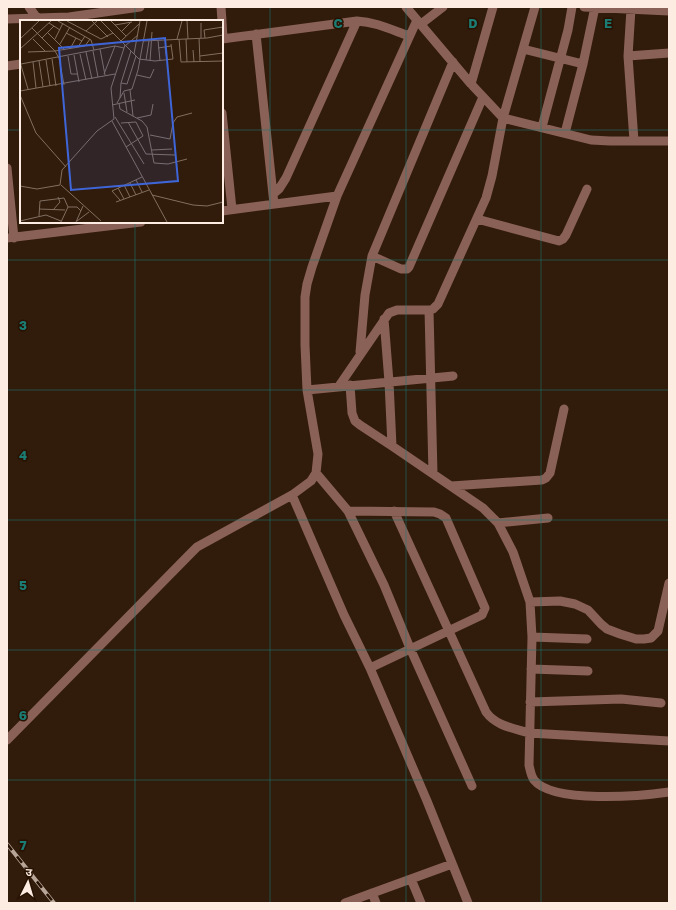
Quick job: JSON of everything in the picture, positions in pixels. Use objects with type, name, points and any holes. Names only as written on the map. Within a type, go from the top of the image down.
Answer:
[{"type":"street","points":[[29,7],[37,18]]},
{"type":"street","points":[[69,17],[71,7]]},
{"type":"street","points":[[7,19],[69,17],[119,8],[140,7]]},
{"type":"street","points":[[221,7],[222,20]]},
{"type":"street","points":[[406,7],[471,84],[503,118],[600,141],[669,141]]},
{"type":"street","points":[[7,740],[197,547],[292,495],[311,481],[316,473],[318,454],[314,390],[305,345],[305,297],[312,267],[337,196],[409,36],[419,22],[443,7]]},
{"type":"street","points":[[471,84],[494,7]]},
{"type":"street","points":[[339,386],[389,313],[394,310],[428,310],[433,309],[438,304],[490,187],[503,118],[535,7]]},
{"type":"street","points":[[542,127],[568,30],[572,7]]},
{"type":"street","points":[[584,7],[669,10]]},
{"type":"street","points":[[566,133],[595,7]]},
{"type":"street","points":[[630,9],[628,56],[634,141]]},
{"type":"street","points":[[223,38],[357,21],[376,24],[409,36]]},
{"type":"street","points":[[273,194],[279,189],[286,178],[357,21]]},
{"type":"street","points":[[256,34],[274,204]]},
{"type":"street","points":[[523,48],[583,64]]},
{"type":"street","points":[[628,56],[669,53]]},
{"type":"street","points":[[360,354],[365,295],[372,256],[453,62]]},
{"type":"street","points":[[7,66],[20,64]]},
{"type":"street","points":[[372,256],[401,269],[407,269],[409,267],[484,97]]},
{"type":"street","points":[[223,124],[232,209]]},
{"type":"street","points":[[7,168],[10,238],[124,223]]},
{"type":"street","points":[[477,219],[559,241],[563,240],[587,189]]},
{"type":"street","points":[[223,211],[337,196]]},
{"type":"street","points":[[428,310],[433,474]]},
{"type":"street","points":[[384,319],[392,446]]},
{"type":"street","points":[[314,390],[339,386],[452,376]]},
{"type":"street","points":[[350,385],[352,414],[355,421],[483,508],[498,523],[513,552],[530,602],[532,637],[529,732],[530,770],[534,780],[542,786],[564,794],[578,796],[625,796],[669,792]]},
{"type":"street","points":[[451,486],[542,480],[546,478],[550,473],[564,409]]},
{"type":"street","points":[[316,473],[348,511],[384,585],[410,648],[472,786]]},
{"type":"street","points":[[292,495],[344,615],[370,668],[427,801],[468,903]]},
{"type":"street","points":[[348,511],[434,512],[446,518],[485,608],[482,615],[370,668]]},
{"type":"street","points":[[394,511],[486,712],[493,720],[507,727],[529,732],[669,741]]},
{"type":"street","points":[[498,523],[548,518]]},
{"type":"street","points":[[530,602],[560,601],[575,604],[588,610],[607,629],[636,639],[644,639],[651,638],[658,631],[669,583]]},
{"type":"street","points":[[532,637],[587,639]]},
{"type":"street","points":[[531,669],[588,671]]},
{"type":"street","points":[[530,702],[621,699],[661,703]]},
{"type":"street","points":[[345,903],[452,864]]},
{"type":"street","points":[[411,879],[421,903]]},
{"type":"street","points":[[372,893],[376,903]]},
{"type":"railway","points":[[7,844],[54,903]]}]
